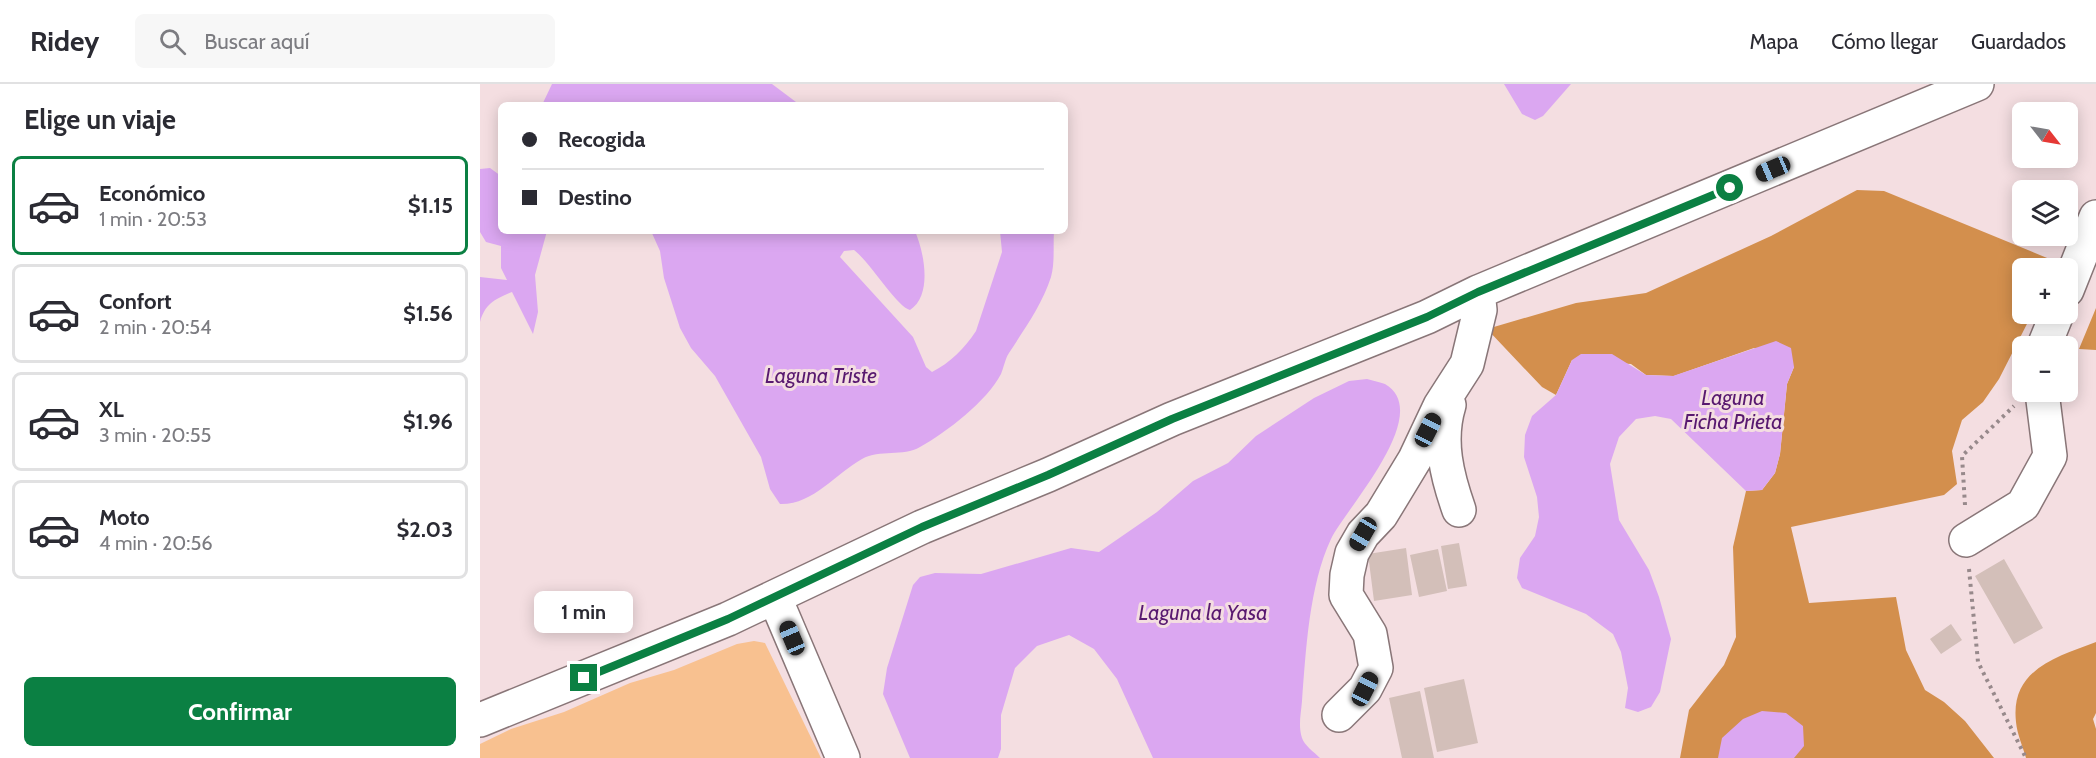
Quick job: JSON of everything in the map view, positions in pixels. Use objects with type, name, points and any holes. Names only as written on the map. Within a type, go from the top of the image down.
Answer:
[{"type":"street","points":[[480,720],[728,619],[922,527],[1048,475],[1172,419],[1427,317],[1478,292],[1977,84]]},
{"type":"street","points":[[2078,262],[2096,217]]},
{"type":"street","points":[[1339,715],[1365,689],[1376,668],[1370,634],[1346,595],[1347,575],[1352,553],[1363,534],[1381,515],[1415,459],[1440,406],[1467,364],[1480,310],[1478,292]]},
{"type":"street","points":[[1455,384],[1444,421],[1444,446],[1447,476],[1459,510]]},
{"type":"street","points":[[1966,540],[2024,505],[2050,456],[2034,402]]},
{"type":"street","points":[[775,598],[843,758]]},
{"type":"path","points":[[2024,402],[1962,456],[1966,540],[1978,662],[2026,758]]},
{"type":"shaded area","points":[[1857,190],[1884,191],[2012,244],[2012,246],[2018,246],[2047,258],[2012,258],[2012,324],[2027,324],[2021,336],[2012,336],[2012,353],[1999,379],[1983,402],[1962,420],[1952,451],[1957,484],[1944,495],[1791,527],[1809,603],[1896,597],[1906,650],[1925,690],[1944,702],[1965,721],[1994,758],[1680,758],[1689,710],[1724,665],[1736,637],[1733,547],[1746,491],[1762,490],[1775,473],[1780,454],[1787,384],[1794,367],[1754,348],[1674,376],[1646,375],[1631,364],[1572,360],[1556,395],[1542,387],[1487,329],[1576,303],[1646,293],[1771,236]]},
{"type":"shaded area","points":[[2096,308],[2096,350],[2079,349]]},
{"type":"shaded area","points":[[754,641],[765,643],[821,758],[480,758],[480,744],[511,729],[564,712],[630,683],[674,670],[737,644]]},
{"type":"shaded area","points":[[2096,642],[2096,713],[2093,719],[2096,729],[2096,758],[2026,758],[2016,722],[2016,704],[2020,689],[2028,677],[2039,668],[2066,653]]},
{"type":"water","points":[[552,84],[772,84],[796,102],[543,102]]},
{"type":"water","points":[[1504,84],[1571,84],[1543,116],[1535,120],[1522,114]]},
{"type":"water","points":[[490,168],[498,174],[498,234],[546,234],[535,275],[538,312],[533,334],[512,292],[492,303],[480,322],[480,277],[507,280],[501,268],[501,246],[486,242],[480,232],[480,169]]},
{"type":"water","name":"Laguna Triste","points":[[652,234],[916,234],[923,261],[924,284],[922,294],[910,310],[898,301],[854,250],[844,251],[840,257],[913,337],[926,367],[932,372],[957,354],[976,331],[1002,252],[1000,234],[1054,234],[1053,266],[1043,297],[1008,355],[995,384],[976,405],[942,433],[920,447],[906,452],[869,456],[852,465],[823,488],[803,500],[780,504],[770,489],[761,457],[715,376],[691,348],[680,328],[664,278],[660,251]]},
{"type":"water","name":"Laguna Ficha Prieta","points":[[1776,341],[1791,348],[1794,367],[1787,384],[1780,454],[1775,473],[1762,490],[1746,491],[1671,419],[1655,416],[1636,419],[1619,437],[1610,464],[1619,520],[1649,570],[1671,639],[1660,692],[1651,707],[1638,712],[1625,708],[1628,688],[1621,652],[1613,634],[1586,614],[1522,588],[1517,578],[1520,558],[1535,536],[1539,517],[1537,497],[1524,457],[1525,435],[1532,416],[1556,395],[1572,360],[1581,354],[1612,354],[1646,375],[1673,376]]},
{"type":"water","name":"Laguna la Yasa","points":[[1367,379],[1385,384],[1398,398],[1400,416],[1394,438],[1382,461],[1331,539],[1313,597],[1300,724],[1303,741],[1320,758],[1153,758],[1117,679],[1094,649],[1069,635],[1037,646],[1015,668],[1001,715],[1001,749],[998,758],[910,758],[883,694],[887,668],[913,585],[920,577],[935,573],[981,574],[1071,548],[1099,552],[1157,512],[1193,481],[1228,463],[1256,436],[1314,398],[1349,381]]},
{"type":"water","points":[[1762,711],[1786,713],[1803,726],[1804,746],[1794,758],[1718,758],[1722,738],[1743,719]]},
{"type":"building","points":[[1459,543],[1467,586],[1448,589],[1441,546]]},
{"type":"building","points":[[1406,548],[1412,595],[1374,601],[1368,554]]},
{"type":"building","points":[[1438,549],[1447,591],[1419,597],[1410,555]]},
{"type":"building","points":[[2004,559],[2043,628],[2014,644],[1975,576]]},
{"type":"building","points":[[1951,624],[1962,640],[1941,654],[1930,639]]},
{"type":"building","points":[[1464,679],[1478,743],[1437,752],[1424,688]]},
{"type":"building","points":[[1420,691],[1434,758],[1402,758],[1389,698]]},
{"type":"route","points":[[584,678],[728,619],[922,527],[1048,475],[1172,419],[1295,372],[1427,317],[1478,292],[1730,188]]}]
